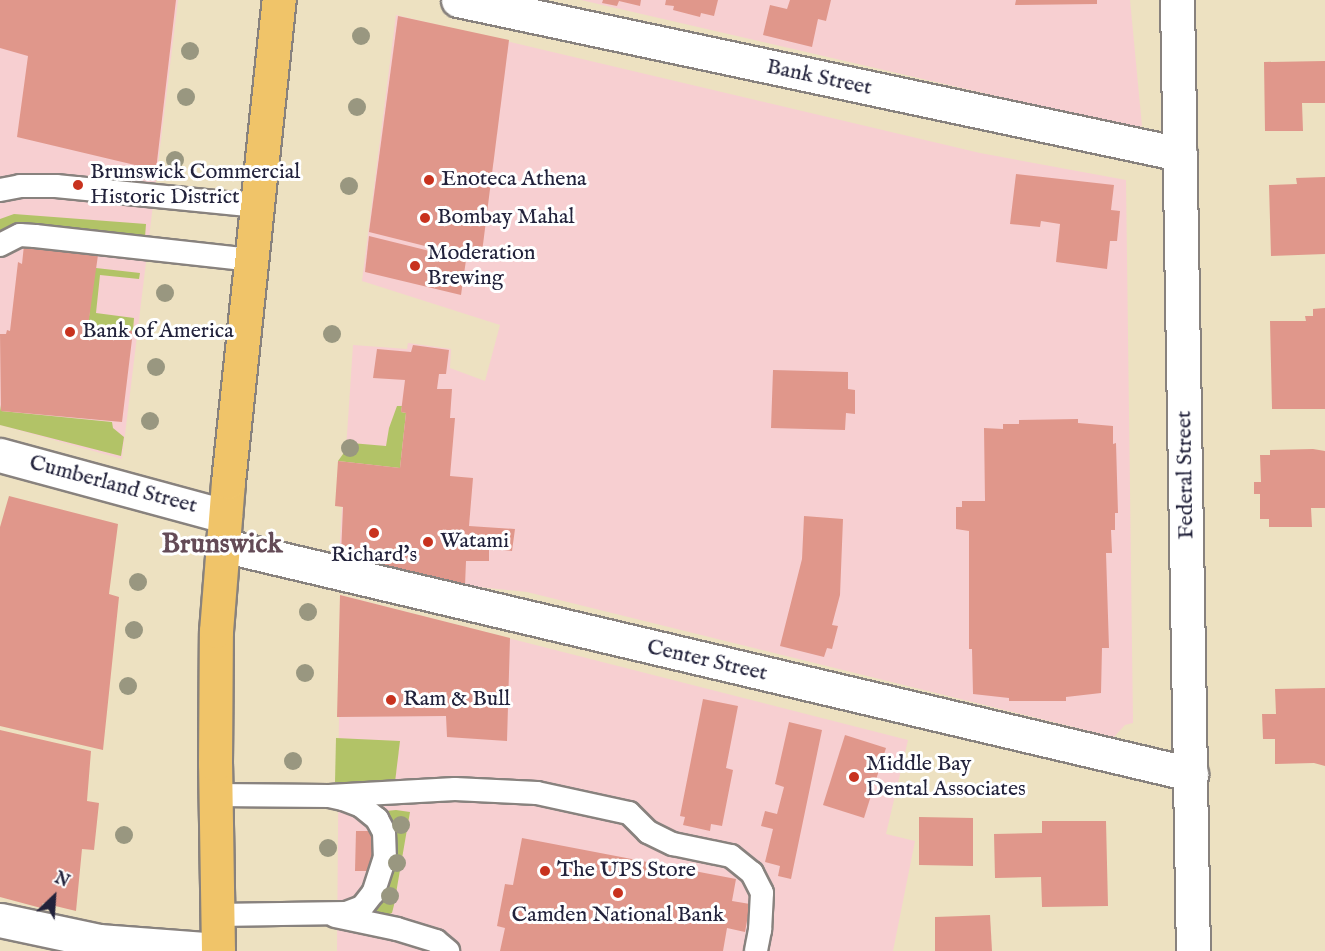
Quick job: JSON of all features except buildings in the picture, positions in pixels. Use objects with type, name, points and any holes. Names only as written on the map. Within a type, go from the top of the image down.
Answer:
[{"type":"main road","points":[[218,950],[215,795],[216,631],[251,260],[279,0]]},
{"type":"street","name":"Bank Street","points":[[458,0],[1180,154]]},
{"type":"street","name":"Federal Street","points":[[1177,0],[1193,951]]},
{"type":"street","name":"Cumberland Street","points":[[0,455],[224,531]]},
{"type":"street","name":"Center Street","points":[[224,531],[1191,774]]},
{"type":"street","points":[[0,920],[99,941],[218,950]]},
{"type":"lane","points":[[0,190],[20,186],[56,186],[258,206]]},
{"type":"lane","points":[[0,245],[20,235],[251,260]]},
{"type":"lane","points":[[215,795],[329,796],[455,789],[537,793],[629,813],[648,832],[673,844],[731,856],[752,873],[762,893],[760,930],[756,951]]},
{"type":"lane","points":[[327,915],[362,907],[377,884],[385,856],[384,832],[377,819],[361,806],[329,796]]},
{"type":"lane","points":[[217,915],[327,915],[397,928],[436,941],[448,951]]},
{"type":"shaded area","points":[[0,0],[178,0],[122,459],[0,425]]},
{"type":"shaded area","points":[[581,0],[1130,0],[1142,126],[1135,128]]},
{"type":"shaded area","points":[[396,15],[980,153],[1126,180],[1133,723],[1125,725],[1114,737],[527,592],[469,586],[339,554],[353,345],[407,349],[408,343],[451,349],[450,368],[485,381],[500,325],[362,281]]},
{"type":"shaded area","points":[[340,595],[908,740],[886,834],[915,841],[893,951],[337,951]]},
{"type":"green space","points":[[14,214],[146,224],[145,237],[0,235],[0,219]]},
{"type":"green space","points":[[96,268],[140,273],[139,279],[100,275],[96,313],[134,318],[133,331],[88,326]]},
{"type":"green space","points":[[0,405],[1,411],[112,422],[113,428],[124,437],[121,456],[0,425]]},
{"type":"green space","points":[[397,406],[402,406],[401,412],[406,413],[400,468],[338,461],[351,443],[386,446],[389,428]]},
{"type":"green space","points":[[336,738],[400,741],[395,782],[335,782]]},
{"type":"green space","points":[[386,811],[410,812],[394,905],[392,913],[385,916],[375,913],[374,908],[389,883],[394,857],[394,830]]},
{"type":"place","name":"Enoteca Athena","points":[[429,180]]},
{"type":"place","name":"Brunswick Commercial Historic District","points":[[78,185]]},
{"type":"place","name":"Bombay Mahal","points":[[425,218]]},
{"type":"place","name":"Moderation Brewing","points":[[415,266]]},
{"type":"place","name":"Bank of America","points":[[70,332]]},
{"type":"place","name":"Richard's","points":[[374,533]]},
{"type":"place","name":"Watami","points":[[428,542]]},
{"type":"place","name":"Ram & Bull","points":[[391,700]]},
{"type":"place","name":"Middle Bay Dental Associates","points":[[854,777]]},
{"type":"place","name":"The UPS Store","points":[[545,871]]},
{"type":"place","name":"Camden National Bank","points":[[618,893]]},
{"type":"district","name":"Brunswick","points":[[222,545]]}]
